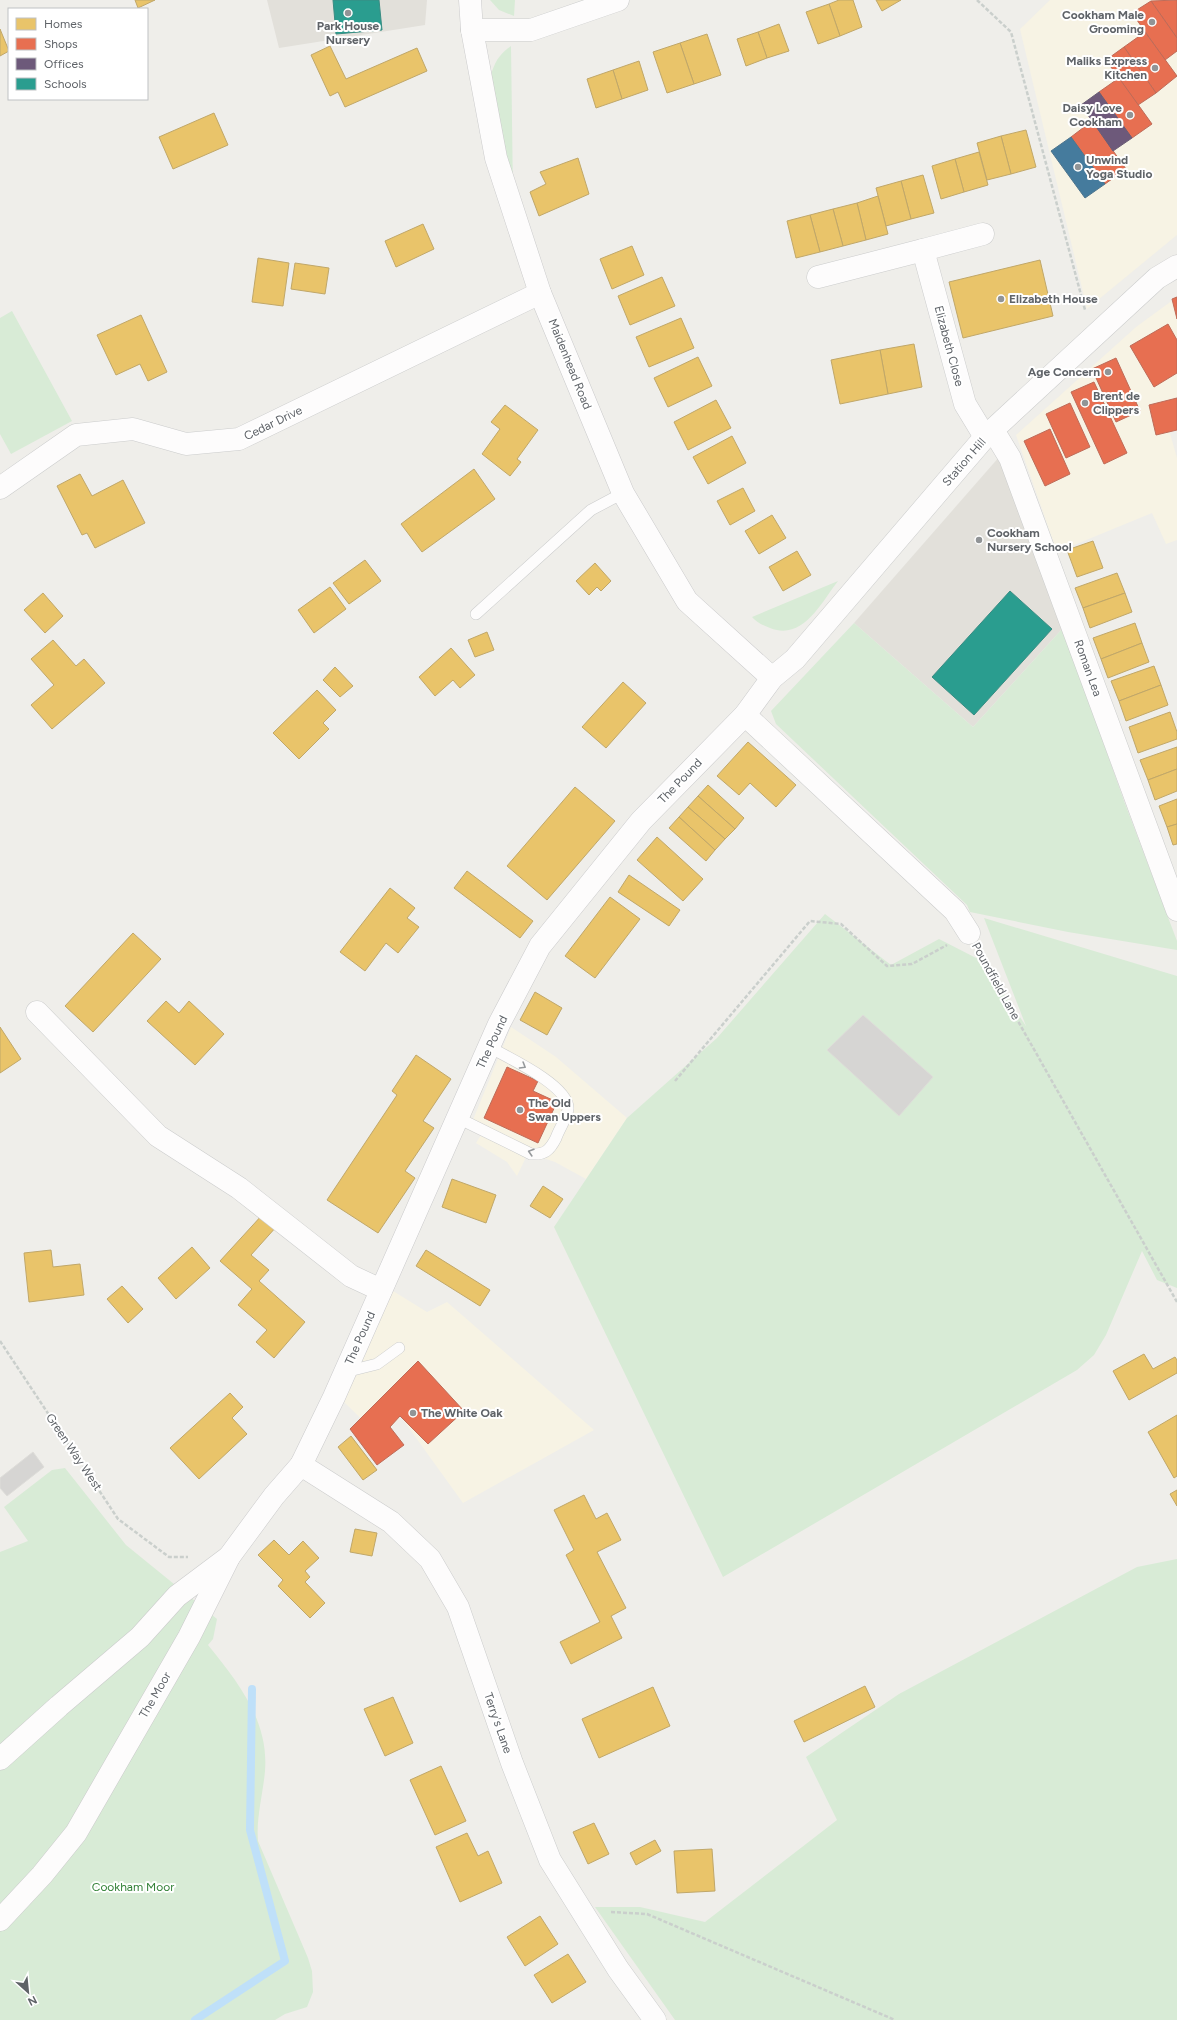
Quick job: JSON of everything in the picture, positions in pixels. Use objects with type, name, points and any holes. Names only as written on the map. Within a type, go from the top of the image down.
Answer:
[{"type":"street","name":"Maidenhead Road","points":[[470,0],[472,30],[496,158],[540,293],[623,493],[687,601],[772,678]]},
{"type":"street","points":[[472,30],[531,30],[618,0]]},
{"type":"street","points":[[818,277],[983,234]]},
{"type":"street","name":"Elizabeth Close","points":[[923,250],[966,404],[989,433]]},
{"type":"street","name":"Station Hill","points":[[772,678],[795,659],[989,433],[1157,278],[1177,266]]},
{"type":"street","name":"Cedar Drive","points":[[0,488],[76,435],[133,429],[186,444],[240,440],[540,293]]},
{"type":"street","name":"Roman Lea","points":[[989,433],[1010,458],[1177,910]]},
{"type":"street","name":"The Pound","points":[[301,1464],[345,1372],[499,1024],[540,946],[641,821],[745,715],[772,678]]},
{"type":"street","name":"Poundfield Lane","points":[[745,715],[955,911],[969,933]]},
{"type":"street","points":[[37,1012],[158,1136],[239,1188],[351,1276],[381,1290]]},
{"type":"street","name":"The Moor","points":[[0,1920],[42,1875],[76,1833],[189,1637],[229,1557],[274,1496],[301,1464]]},
{"type":"street","name":"Terry's Lane","points":[[301,1464],[391,1522],[430,1559],[458,1607],[512,1763],[550,1860],[618,1969],[655,2020]]},
{"type":"street","points":[[0,1760],[59,1706],[140,1637],[177,1596],[229,1557]]},
{"type":"lane","points":[[476,614],[591,510],[623,493]]},
{"type":"lane","points":[[458,1118],[531,1154],[539,1155],[547,1152],[552,1147],[568,1110],[562,1093],[528,1068],[489,1047]]},
{"type":"lane","points":[[345,1372],[377,1364],[399,1348]]},
{"type":"path","points":[[977,0],[1011,32],[1093,337]]},
{"type":"path","points":[[675,1082],[810,921],[841,924],[887,966],[912,964],[969,933]]},
{"type":"path","name":"Poundfield Lane","points":[[969,933],[1177,1302]]},
{"type":"path","name":"Green Way West","points":[[0,1342],[118,1519],[160,1551]]},
{"type":"path","points":[[581,1910],[647,1914],[895,2020]]},
{"type":"shaded area","name":"Park House Nursery","points":[[267,0],[427,0],[425,25],[279,48]]},
{"type":"shaded area","points":[[1050,0],[1177,0],[1177,235],[1087,309],[1020,29]]},
{"type":"shaded area","points":[[1177,297],[1177,397],[1161,402],[1177,458],[1177,540],[1166,544],[1152,513],[1057,552],[1016,435],[1136,327]]},
{"type":"shaded area","name":"Cookham Nursery School","points":[[1000,456],[1063,628],[973,727],[854,623]]},
{"type":"shaded area","points":[[511,1027],[556,1057],[627,1118],[586,1179],[555,1162],[528,1153],[517,1176],[507,1162],[476,1143],[481,1135],[470,1127]]},
{"type":"shaded area","points":[[393,1291],[427,1312],[447,1302],[594,1430],[463,1503],[401,1417],[380,1437],[344,1402]]},
{"type":"green space","points":[[490,0],[515,0],[514,16],[499,10]]},
{"type":"green space","points":[[511,46],[513,195],[489,81],[502,53]]},
{"type":"green space","points":[[12,311],[72,421],[11,454],[0,434],[0,318]]},
{"type":"green space","points":[[838,581],[818,609],[802,625],[782,631],[770,628],[752,617]]},
{"type":"green space","points":[[854,623],[973,727],[1063,628],[1124,801],[1177,941],[1177,950],[1068,932],[970,912],[967,905],[776,724],[771,711]]},
{"type":"green space","points":[[825,914],[891,965],[939,939],[982,961],[1026,1026],[984,918],[1177,976],[1177,1288],[1157,1280],[1142,1251],[1106,1335],[1094,1355],[1077,1370],[723,1577],[554,1227],[627,1118],[717,1038]]},
{"type":"green space","name":"Cookham Moor","points":[[65,1468],[126,1545],[217,1619],[213,1639],[208,1645],[230,1673],[249,1703],[257,1719],[262,1735],[265,1753],[265,1771],[259,1815],[258,1841],[308,1958],[312,1971],[313,1992],[307,2007],[285,2014],[275,2020],[0,2020],[0,1552],[28,1541],[4,1507],[52,1470]]},
{"type":"green space","points":[[1177,1559],[1177,2020],[675,2020],[595,1907],[640,1907],[705,1922],[837,1820],[806,1757],[899,1694],[1137,1567]]},
{"type":"building: Homes","points":[[135,0],[155,0],[138,8]]},
{"type":"building: Homes","points":[[839,0],[853,0],[862,27],[840,36],[829,4]]},
{"type":"building: Homes","points":[[876,0],[901,0],[882,11]]},
{"type":"building: Homes","points":[[829,4],[840,36],[818,44],[806,12]]},
{"type":"building: Homes","points":[[779,24],[789,51],[767,58],[758,32]]},
{"type":"building: Homes","points":[[0,29],[8,52],[0,56]]},
{"type":"building: Homes","points":[[758,32],[767,58],[746,66],[737,39]]},
{"type":"building: Homes","points":[[707,34],[721,75],[694,84],[680,43]]},
{"type":"building: Homes","points":[[680,43],[694,84],[667,93],[653,52]]},
{"type":"building: Homes","points":[[330,46],[346,79],[417,48],[427,71],[345,107],[338,92],[330,96],[311,55]]},
{"type":"building: Homes","points":[[639,61],[648,90],[622,99],[613,70]]},
{"type":"building: Homes","points":[[613,70],[622,99],[596,108],[587,79]]},
{"type":"building: Homes","points":[[214,113],[228,145],[173,169],[159,137]]},
{"type":"building: Homes","points":[[1026,130],[1036,167],[1011,174],[1001,136]]},
{"type":"building: Homes","points":[[1001,136],[1011,174],[987,180],[977,143]]},
{"type":"building: Homes","points":[[979,152],[988,185],[964,192],[955,159]]},
{"type":"building: Homes","points":[[578,158],[589,194],[539,216],[530,192],[546,184],[540,172]]},
{"type":"building: Homes","points":[[955,159],[964,192],[941,199],[932,166]]},
{"type":"building: Homes","points":[[923,175],[934,213],[911,219],[901,181]]},
{"type":"building: Homes","points":[[901,181],[911,219],[886,226],[876,188]]},
{"type":"building: Homes","points":[[878,196],[888,234],[866,240],[857,203]]},
{"type":"building: Homes","points":[[857,203],[866,240],[843,246],[833,209]]},
{"type":"building: Homes","points":[[833,209],[843,246],[820,252],[810,215]]},
{"type":"building: Homes","points":[[810,215],[820,252],[796,258],[787,221]]},
{"type":"building: Homes","points":[[423,224],[434,249],[396,267],[385,241]]},
{"type":"building: Homes","points":[[632,246],[644,275],[612,289],[600,259]]},
{"type":"building: Homes","points":[[258,258],[289,263],[283,306],[252,302]]},
{"type":"building: Homes","name":"Elizabeth House","points":[[1040,260],[1053,316],[963,338],[949,282]]},
{"type":"building: Homes","points":[[295,263],[329,268],[325,294],[291,289]]},
{"type":"building: Homes","points":[[662,277],[675,306],[630,325],[618,296]]},
{"type":"building: Homes","points":[[141,315],[167,372],[148,381],[140,364],[116,375],[97,335]]},
{"type":"building: Homes","points":[[681,318],[694,348],[649,367],[636,337]]},
{"type":"building: Homes","points":[[914,344],[922,387],[888,394],[880,350]]},
{"type":"building: Homes","points":[[880,350],[888,394],[840,404],[831,360]]},
{"type":"building: Homes","points":[[698,357],[712,386],[668,407],[654,378]]},
{"type":"building: Homes","points":[[716,400],[731,428],[688,450],[674,422]]},
{"type":"building: Homes","points":[[505,405],[538,430],[517,459],[521,462],[510,476],[482,454],[500,429],[491,422]]},
{"type":"building: Homes","points":[[732,436],[746,463],[708,484],[693,457]]},
{"type":"building: Homes","points":[[474,469],[495,499],[422,552],[401,524]]},
{"type":"building: Homes","points":[[80,474],[92,496],[123,480],[145,523],[95,548],[87,533],[82,535],[57,486]]},
{"type":"building: Homes","points":[[743,488],[755,511],[730,525],[717,501]]},
{"type":"building: Homes","points":[[772,515],[786,538],[759,554],[745,531]]},
{"type":"building: Homes","points":[[1093,541],[1103,568],[1077,577],[1067,550]]},
{"type":"building: Homes","points":[[797,551],[811,575],[783,591],[769,567]]},
{"type":"building: Homes","points":[[365,560],[381,581],[349,604],[333,583]]},
{"type":"building: Homes","points":[[595,563],[611,581],[601,591],[597,587],[589,595],[576,581]]},
{"type":"building: Homes","points":[[1117,573],[1125,593],[1083,608],[1075,588]]},
{"type":"building: Homes","points":[[330,587],[346,609],[314,633],[298,610]]},
{"type":"building: Homes","points":[[43,593],[63,616],[45,633],[24,610]]},
{"type":"building: Homes","points":[[1125,593],[1132,612],[1090,628],[1083,608]]},
{"type":"building: Homes","points":[[1135,623],[1142,643],[1101,659],[1093,638]]},
{"type":"building: Homes","points":[[487,632],[494,650],[475,657],[468,640]]},
{"type":"building: Homes","points":[[53,640],[76,666],[84,659],[105,683],[52,729],[31,705],[54,685],[31,659]]},
{"type":"building: Homes","points":[[1142,643],[1149,662],[1108,678],[1101,659]]},
{"type":"building: Homes","points":[[451,648],[475,675],[460,688],[453,680],[435,696],[419,677]]},
{"type":"building: Homes","points":[[1154,666],[1161,685],[1119,701],[1111,681]]},
{"type":"building: Homes","points":[[335,667],[353,686],[340,697],[323,680]]},
{"type":"building: Homes","points":[[623,682],[646,703],[606,748],[582,727]]},
{"type":"building: Homes","points":[[1161,685],[1168,705],[1126,721],[1119,701]]},
{"type":"building: Homes","points":[[317,690],[336,710],[323,723],[329,729],[299,759],[273,733]]},
{"type":"building: Homes","points":[[1170,712],[1177,732],[1177,739],[1138,753],[1129,727]]},
{"type":"building: Homes","points":[[748,742],[796,785],[776,807],[750,783],[739,795],[717,776]]},
{"type":"building: Homes","points":[[1177,747],[1177,769],[1148,780],[1140,760]]},
{"type":"building: Homes","points":[[1177,769],[1177,791],[1155,800],[1148,780]]},
{"type":"building: Homes","points":[[708,785],[744,818],[735,829],[698,796]]},
{"type":"building: Homes","points":[[575,787],[615,821],[547,900],[507,866]]},
{"type":"building: Homes","points":[[698,796],[735,829],[725,839],[688,807]]},
{"type":"building: Homes","points":[[1177,799],[1177,824],[1167,827],[1159,806]]},
{"type":"building: Homes","points":[[688,807],[725,839],[715,850],[679,817]]},
{"type":"building: Homes","points":[[679,817],[715,850],[706,861],[669,828]]},
{"type":"building: Homes","points":[[1177,824],[1177,844],[1173,845],[1167,827]]},
{"type":"building: Homes","points":[[657,837],[703,879],[683,901],[637,860]]},
{"type":"building: Homes","points":[[467,871],[533,921],[520,938],[454,888]]},
{"type":"building: Homes","points":[[629,875],[680,910],[669,926],[618,892]]},
{"type":"building: Homes","points":[[390,888],[415,908],[407,918],[419,927],[398,953],[386,943],[365,971],[340,952]]},
{"type":"building: Homes","points":[[610,897],[640,919],[595,978],[565,956]]},
{"type":"building: Homes","points":[[133,933],[161,959],[93,1032],[65,1006]]},
{"type":"building: Homes","points":[[535,992],[562,1008],[547,1035],[520,1020]]},
{"type":"building: Homes","points":[[166,1001],[179,1013],[189,1001],[224,1034],[195,1065],[147,1021]]},
{"type":"building: Homes","points":[[0,1027],[21,1059],[0,1073]]},
{"type":"building: Homes","points":[[416,1055],[451,1079],[423,1121],[434,1128],[405,1171],[415,1178],[378,1233],[327,1200],[397,1095],[392,1091]]},
{"type":"building: Homes","points":[[452,1179],[496,1195],[486,1223],[442,1207]]},
{"type":"building: Homes","points":[[543,1186],[563,1199],[550,1218],[530,1206]]},
{"type":"building: Homes","points":[[263,1214],[277,1226],[251,1255],[269,1270],[259,1281],[305,1322],[274,1358],[256,1342],[267,1330],[238,1305],[252,1289],[220,1261]]},
{"type":"building: Homes","points":[[192,1247],[210,1268],[176,1299],[158,1278]]},
{"type":"building: Homes","points":[[51,1250],[53,1267],[80,1264],[84,1295],[29,1302],[24,1253]]},
{"type":"building: Homes","points":[[426,1250],[490,1290],[480,1306],[416,1266]]},
{"type":"building: Homes","points":[[122,1286],[143,1309],[128,1323],[107,1299]]},
{"type":"building: Homes","points":[[1144,1354],[1153,1369],[1175,1357],[1177,1360],[1177,1373],[1129,1400],[1113,1371]]},
{"type":"building: Homes","points":[[230,1393],[243,1407],[232,1418],[247,1434],[199,1479],[170,1448]]},
{"type":"building: Homes","points":[[1177,1415],[1177,1476],[1174,1478],[1148,1432]]},
{"type":"building: Homes","points":[[351,1436],[377,1470],[363,1480],[338,1447]]},
{"type":"building: Homes","points":[[1177,1490],[1177,1506],[1170,1494]]},
{"type":"building: Homes","points":[[584,1495],[596,1519],[607,1513],[621,1540],[597,1552],[626,1608],[611,1616],[622,1638],[571,1664],[560,1642],[600,1622],[566,1555],[574,1550],[554,1510]]},
{"type":"building: Homes","points":[[355,1529],[377,1533],[372,1556],[350,1552]]},
{"type":"building: Homes","points":[[274,1540],[289,1555],[303,1541],[319,1558],[305,1571],[310,1577],[305,1582],[325,1603],[310,1618],[278,1586],[283,1580],[258,1555]]},
{"type":"building: Homes","points":[[865,1686],[875,1707],[804,1742],[794,1721]]},
{"type":"building: Homes","points":[[653,1687],[670,1726],[599,1758],[582,1719]]},
{"type":"building: Homes","points":[[393,1697],[413,1743],[385,1756],[364,1709]]},
{"type":"building: Homes","points":[[441,1766],[466,1821],[435,1835],[410,1780]]},
{"type":"building: Homes","points":[[594,1823],[609,1854],[588,1864],[573,1832]]},
{"type":"building: Homes","points":[[467,1833],[478,1856],[488,1851],[502,1883],[460,1902],[436,1847]]},
{"type":"building: Homes","points":[[655,1840],[661,1851],[636,1865],[630,1853]]},
{"type":"building: Homes","points":[[712,1849],[715,1891],[677,1893],[674,1851]]},
{"type":"building: Homes","points":[[540,1916],[558,1944],[525,1966],[507,1937]]},
{"type":"building: Homes","points":[[568,1954],[586,1982],[552,2003],[534,1975]]},
{"type":"building: Shops","points":[[1177,0],[1177,38],[1151,1]]},
{"type":"building: Shops","name":"Cookham Male Grooming","points":[[1151,1],[1177,38],[1177,51],[1165,60],[1132,13]]},
{"type":"building: Shops","name":"Maliks Express Kitchen","points":[[1145,32],[1177,76],[1156,93],[1124,47]]},
{"type":"building: Shops","points":[[1124,47],[1156,93],[1138,105],[1106,60]]},
{"type":"building: Shops","name":"Daisy Love Cookham","points":[[1119,78],[1152,124],[1132,138],[1099,92]]},
{"type":"building: Shops","points":[[1092,121],[1126,169],[1105,184],[1071,137]]},
{"type":"building: Shops","points":[[1177,297],[1177,319],[1172,299]]},
{"type":"building: Shops","points":[[1168,324],[1177,340],[1177,373],[1154,387],[1130,346]]},
{"type":"building: Shops","points":[[1116,358],[1140,411],[1116,422],[1092,369]]},
{"type":"building: Shops","points":[[1094,382],[1127,453],[1104,464],[1071,392]]},
{"type":"building: Shops","points":[[1177,398],[1177,430],[1156,435],[1149,405]]},
{"type":"building: Shops","points":[[1070,403],[1090,447],[1066,458],[1046,414]]},
{"type":"building: Shops","points":[[1050,429],[1070,474],[1045,486],[1024,441]]},
{"type":"building: Shops","name":"The Old Swan Uppers","points":[[507,1067],[538,1081],[533,1091],[557,1102],[538,1143],[484,1118]]},
{"type":"building: Shops","name":"The White Oak","points":[[418,1361],[464,1411],[428,1444],[400,1416],[390,1427],[404,1445],[377,1465],[350,1429]]},
{"type":"building: Offices","points":[[1099,92],[1132,138],[1113,151],[1081,105]]},
{"type":"building: Schools","points":[[333,0],[379,0],[382,30],[336,34]]},
{"type":"building: Schools","points":[[1010,591],[1052,629],[974,715],[932,677]]},
{"type":"building: Public","name":"Unwind Yoga Studio","points":[[1071,137],[1105,184],[1085,198],[1051,151]]},
{"type":"building: Other","points":[[863,1015],[933,1077],[899,1116],[827,1050]]},
{"type":"building: Other","points":[[33,1452],[44,1467],[7,1496],[0,1488],[0,1478]]},
{"type":"waterway","points":[[195,2020],[285,1961],[250,1830],[252,1689]]},
{"type":"place","name":"Park House Nursery","points":[[348,13]]},
{"type":"place","name":"Cookham Male Grooming","points":[[1152,22]]},
{"type":"place","name":"Maliks Express Kitchen","points":[[1155,68]]},
{"type":"place","name":"Daisy Love Cookham","points":[[1130,115]]},
{"type":"place","name":"Unwind Yoga Studio","points":[[1078,167]]},
{"type":"place","name":"Elizabeth House","points":[[1001,299]]},
{"type":"place","name":"Age Concern","points":[[1108,372]]},
{"type":"place","name":"Brent de Clippers","points":[[1085,403]]},
{"type":"place","name":"Cookham Nursery School","points":[[979,540]]},
{"type":"place","name":"The Old Swan Uppers","points":[[520,1110]]},
{"type":"place","name":"The White Oak","points":[[413,1413]]}]
